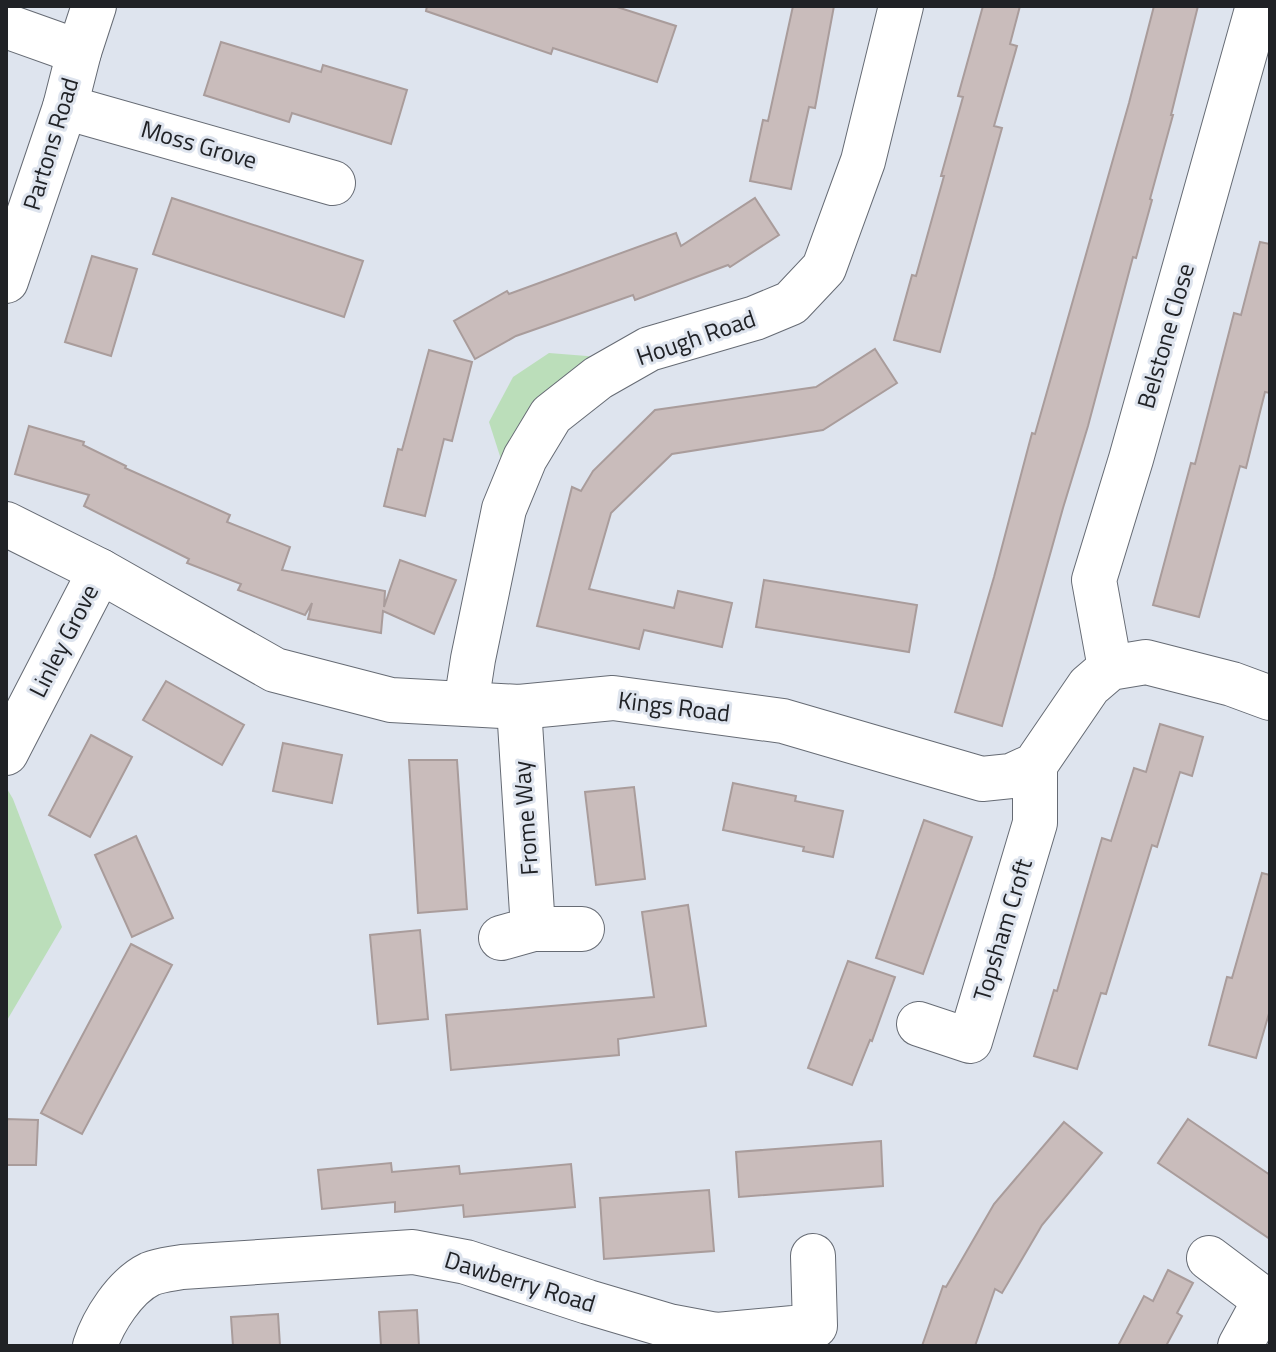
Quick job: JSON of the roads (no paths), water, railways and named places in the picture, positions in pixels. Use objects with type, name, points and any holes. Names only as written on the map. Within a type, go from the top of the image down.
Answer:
[{"type":"street","name":"Partons Road","points":[[6,281],[65,107],[94,6]]},
{"type":"street","name":"Hough Road","points":[[466,704],[504,509],[525,458],[551,415],[598,378],[649,349],[755,318],[791,303],[824,268],[863,161],[901,6]]},
{"type":"street","name":"Belstone Close","points":[[1110,668],[1094,580],[1258,6]]},
{"type":"street","points":[[6,26],[79,52]]},
{"type":"street","name":"Moss Grove","points":[[65,107],[333,183]]},
{"type":"street","name":"Kings Road","points":[[6,524],[100,571],[275,670],[391,700],[519,707],[613,698],[783,721],[982,779],[1011,776],[1035,765]]},
{"type":"street","name":"Linley Grove","points":[[6,753],[100,571]]},
{"type":"street","points":[[1035,765],[1089,686],[1110,668],[1146,662],[1232,684],[1270,698]]},
{"type":"street","name":"Frome Way","points":[[519,707],[517,934],[582,929]]},
{"type":"street","name":"Topsham Croft","points":[[919,1024],[970,1041],[1035,823],[1035,765]]},
{"type":"street","name":"Dawberry Road","points":[[95,1346],[102,1324],[127,1294],[149,1275],[182,1267],[413,1252],[466,1262],[669,1326],[717,1335],[815,1326],[813,1256]]},
{"type":"street","points":[[1209,1258],[1267,1302],[1240,1346]]}]
